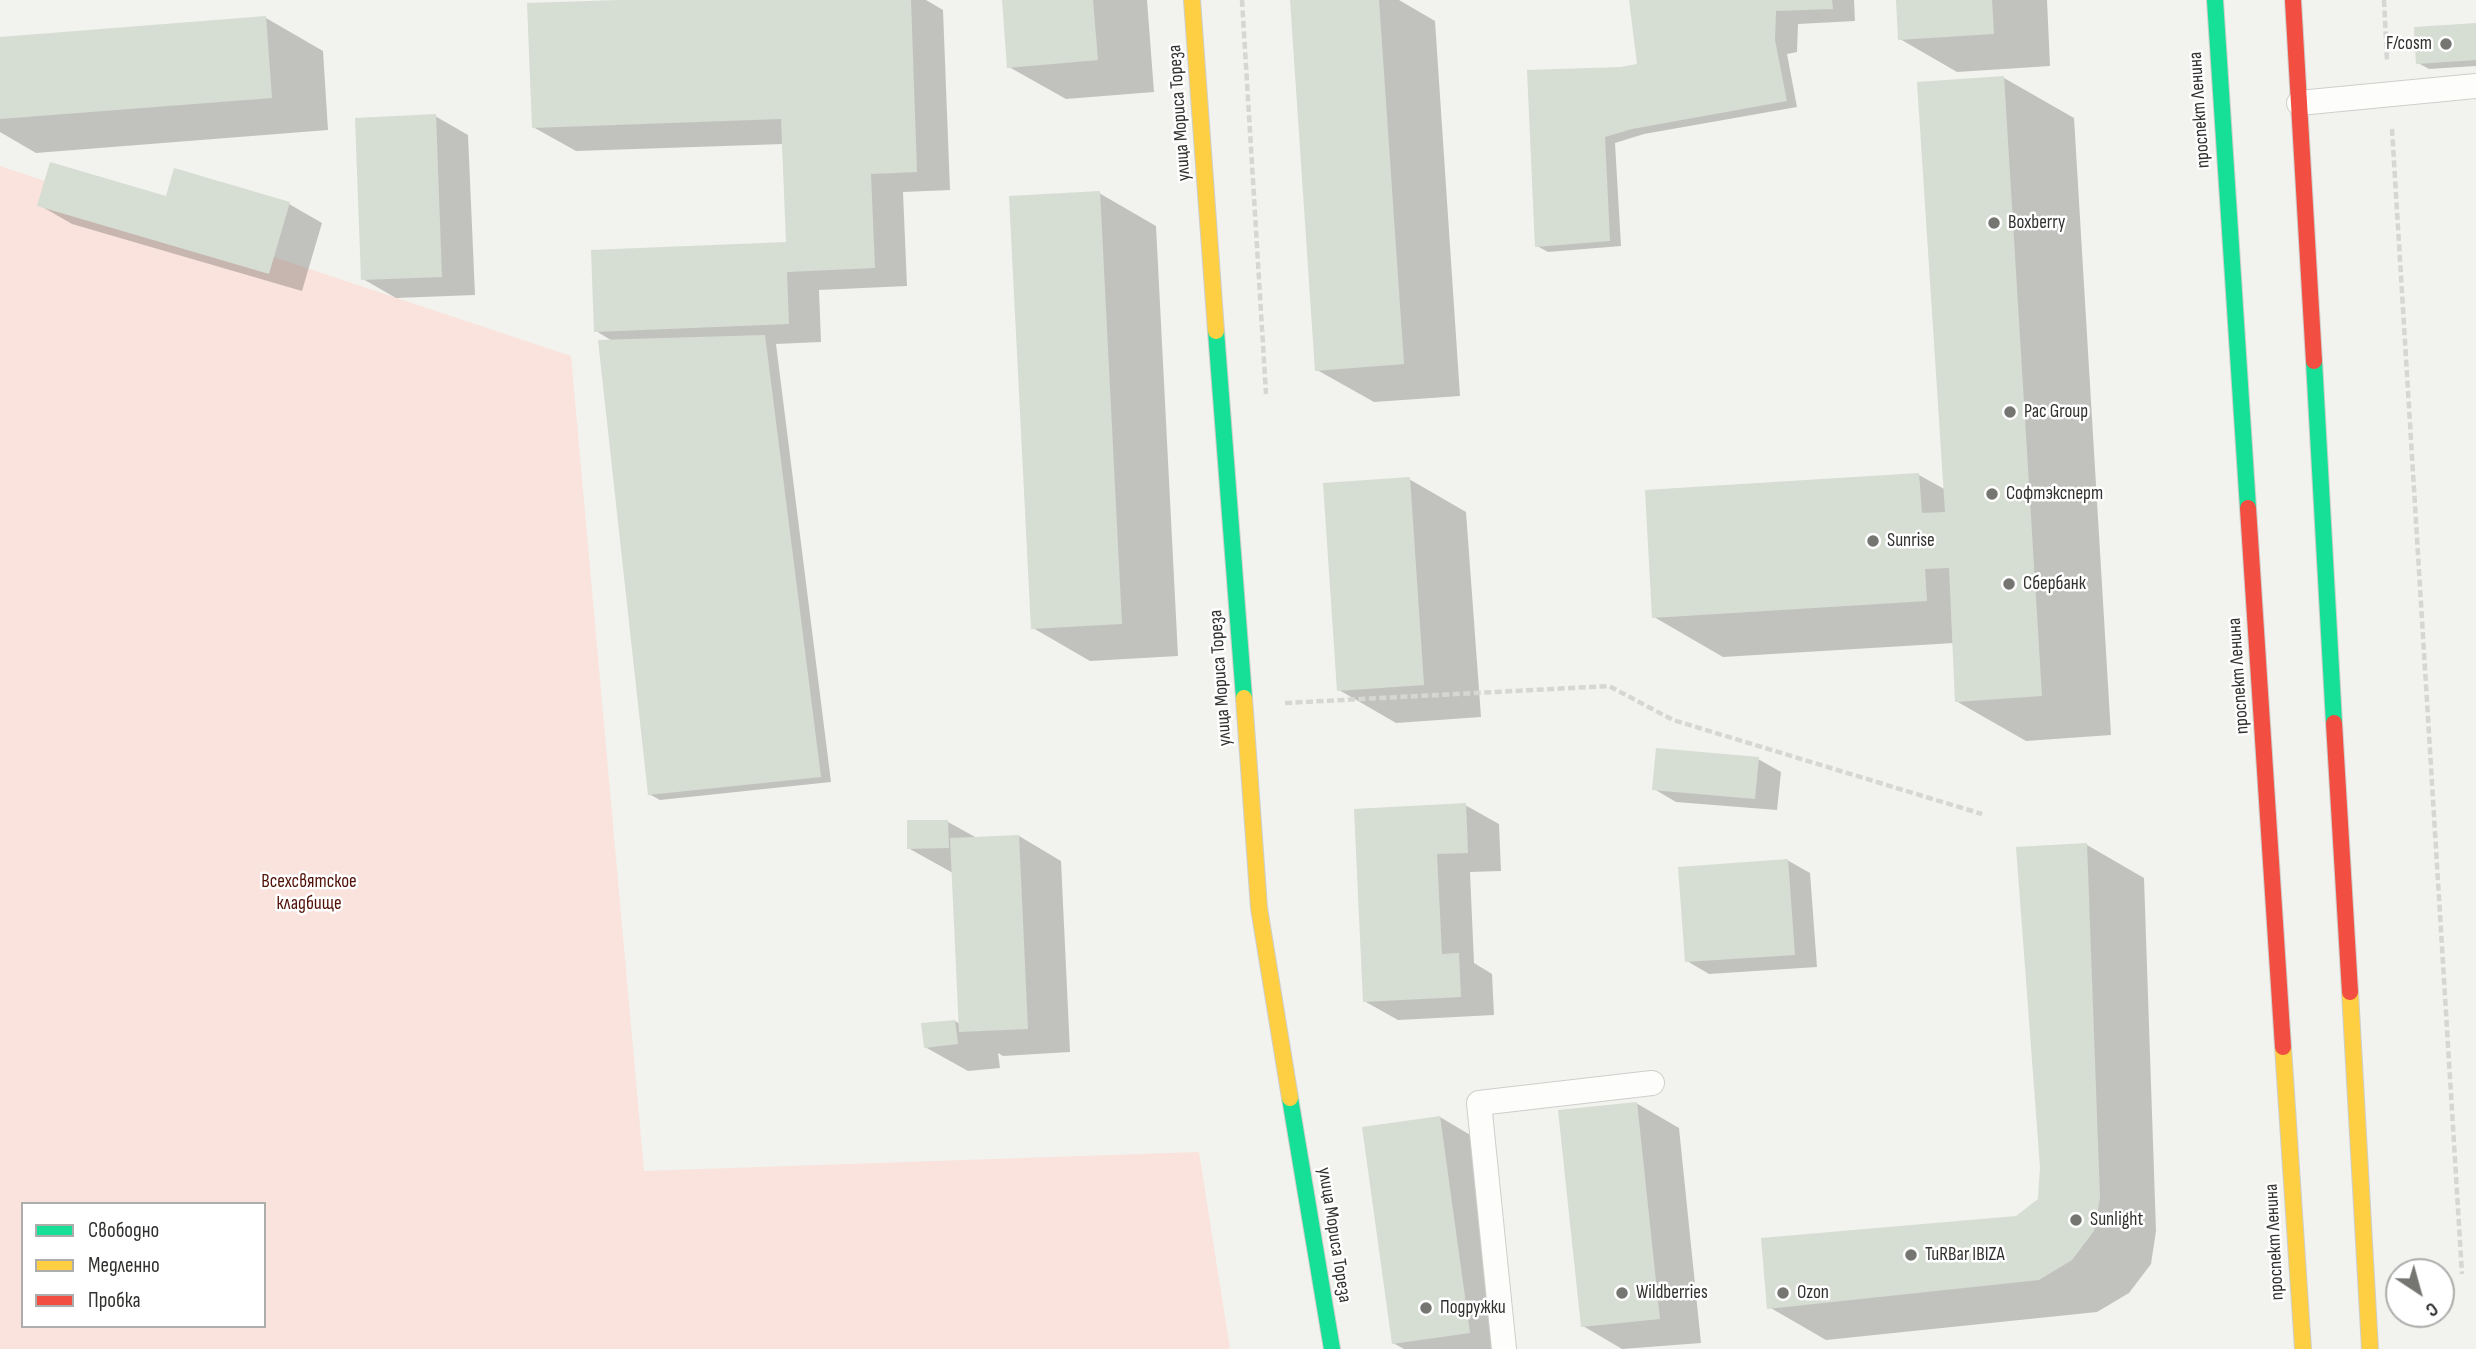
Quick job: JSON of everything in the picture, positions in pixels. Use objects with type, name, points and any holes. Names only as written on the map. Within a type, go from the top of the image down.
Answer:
[{"type":"main road","name":"улица Мориса Тореза","points":[[1192,0],[1259,908],[1332,1349]]},
{"type":"main road","name":"проспект Ленина","points":[[2215,0],[2303,1349]]},
{"type":"main road","points":[[2293,0],[2370,1349]]},
{"type":"lane","points":[[2299,103],[2476,86]]},
{"type":"lane","points":[[1504,1349],[1479,1103],[1652,1083]]},
{"type":"path","points":[[1242,0],[1266,400]]},
{"type":"path","points":[[2384,0],[2462,1274]]},
{"type":"path","points":[[1284,689],[1285,703],[1609,686],[1673,720],[1982,814]]},
{"type":"green space","name":"Всехсвятское кладбище","points":[[0,166],[571,356],[644,1171],[1199,1152],[1230,1349],[0,1349]]},
{"type":"building","points":[[619,0],[911,0],[917,172],[871,174],[875,268],[787,272],[789,324],[594,332],[591,250],[786,242],[781,119],[532,128],[527,3]]},
{"type":"building","points":[[1002,0],[1093,0],[1098,60],[1007,68]]},
{"type":"building","points":[[1290,0],[1379,0],[1404,364],[1315,371]]},
{"type":"building","points":[[1629,0],[1832,0],[1833,9],[1776,11],[1775,40],[1787,101],[1632,129],[1605,137],[1610,241],[1535,247],[1527,70],[1621,67],[1637,64]]},
{"type":"building","points":[[1896,0],[1992,0],[1994,34],[1898,40]]},
{"type":"building","points":[[266,16],[272,98],[0,119],[0,37]]},
{"type":"building","name":"F/cosm","points":[[2476,23],[2476,60],[2416,64],[2414,27]]},
{"type":"building","points":[[2004,76],[2042,696],[1955,702],[1949,568],[1925,569],[1927,601],[1652,618],[1645,490],[1919,473],[1922,513],[1945,512],[1917,82]]},
{"type":"building","points":[[436,114],[442,277],[361,280],[355,118]]},
{"type":"building","points":[[50,162],[166,196],[174,168],[290,202],[269,274],[37,206]]},
{"type":"building","points":[[1100,191],[1122,624],[1031,629],[1009,196]]},
{"type":"building","points":[[765,335],[821,777],[648,795],[598,340]]},
{"type":"building","points":[[1410,477],[1424,685],[1337,691],[1323,483]]},
{"type":"building","points":[[1656,748],[1759,757],[1755,799],[1652,790]]},
{"type":"building","points":[[1466,803],[1468,853],[1437,854],[1442,954],[1459,953],[1461,997],[1363,1002],[1354,809]]},
{"type":"building","points":[[907,820],[948,820],[949,848],[907,849]]},
{"type":"building","points":[[1019,835],[1028,1029],[959,1032],[950,838]]},
{"type":"building","points":[[2087,843],[2100,1198],[2094,1231],[2072,1260],[2039,1280],[1767,1309],[1761,1238],[2016,1216],[2038,1199],[2040,1167],[2016,847]]},
{"type":"building","points":[[1788,859],[1795,955],[1685,962],[1678,867]]},
{"type":"building","points":[[955,1020],[958,1044],[924,1048],[921,1023]]},
{"type":"building","points":[[1637,1102],[1660,1319],[1581,1327],[1558,1110]]},
{"type":"building","points":[[1440,1116],[1470,1333],[1392,1344],[1362,1127]]},
{"type":"traffic: fast","points":[[2215,0],[2248,508]]},
{"type":"traffic: fast","points":[[1216,331],[1244,698]]},
{"type":"traffic: fast","points":[[2314,361],[2334,723]]},
{"type":"traffic: fast","points":[[1290,1098],[1332,1349]]},
{"type":"traffic: slow","points":[[1192,0],[1216,331]]},
{"type":"traffic: slow","points":[[1244,698],[1259,908],[1290,1098]]},
{"type":"traffic: slow","points":[[2350,992],[2370,1349]]},
{"type":"traffic: slow","points":[[2283,1047],[2303,1349]]},
{"type":"traffic: jam","points":[[2293,0],[2314,361]]},
{"type":"traffic: jam","points":[[2248,508],[2283,1047]]},
{"type":"traffic: jam","points":[[2334,723],[2350,992]]},
{"type":"place","name":"F/cosm","points":[[2446,44]]},
{"type":"place","name":"Boxberry","points":[[1994,223]]},
{"type":"place","name":"Pac Group","points":[[2010,412]]},
{"type":"place","name":"Софтэксперт","points":[[1992,494]]},
{"type":"place","name":"Sunrise","points":[[1873,541]]},
{"type":"place","name":"Сбербанк","points":[[2009,584]]},
{"type":"place","name":"Sunlight","points":[[2076,1220]]},
{"type":"place","name":"TuRBar IBIZA","points":[[1911,1255]]},
{"type":"place","name":"Wildberries","points":[[1622,1293]]},
{"type":"place","name":"Ozon","points":[[1783,1293]]},
{"type":"place","name":"Подружки","points":[[1426,1308]]}]
